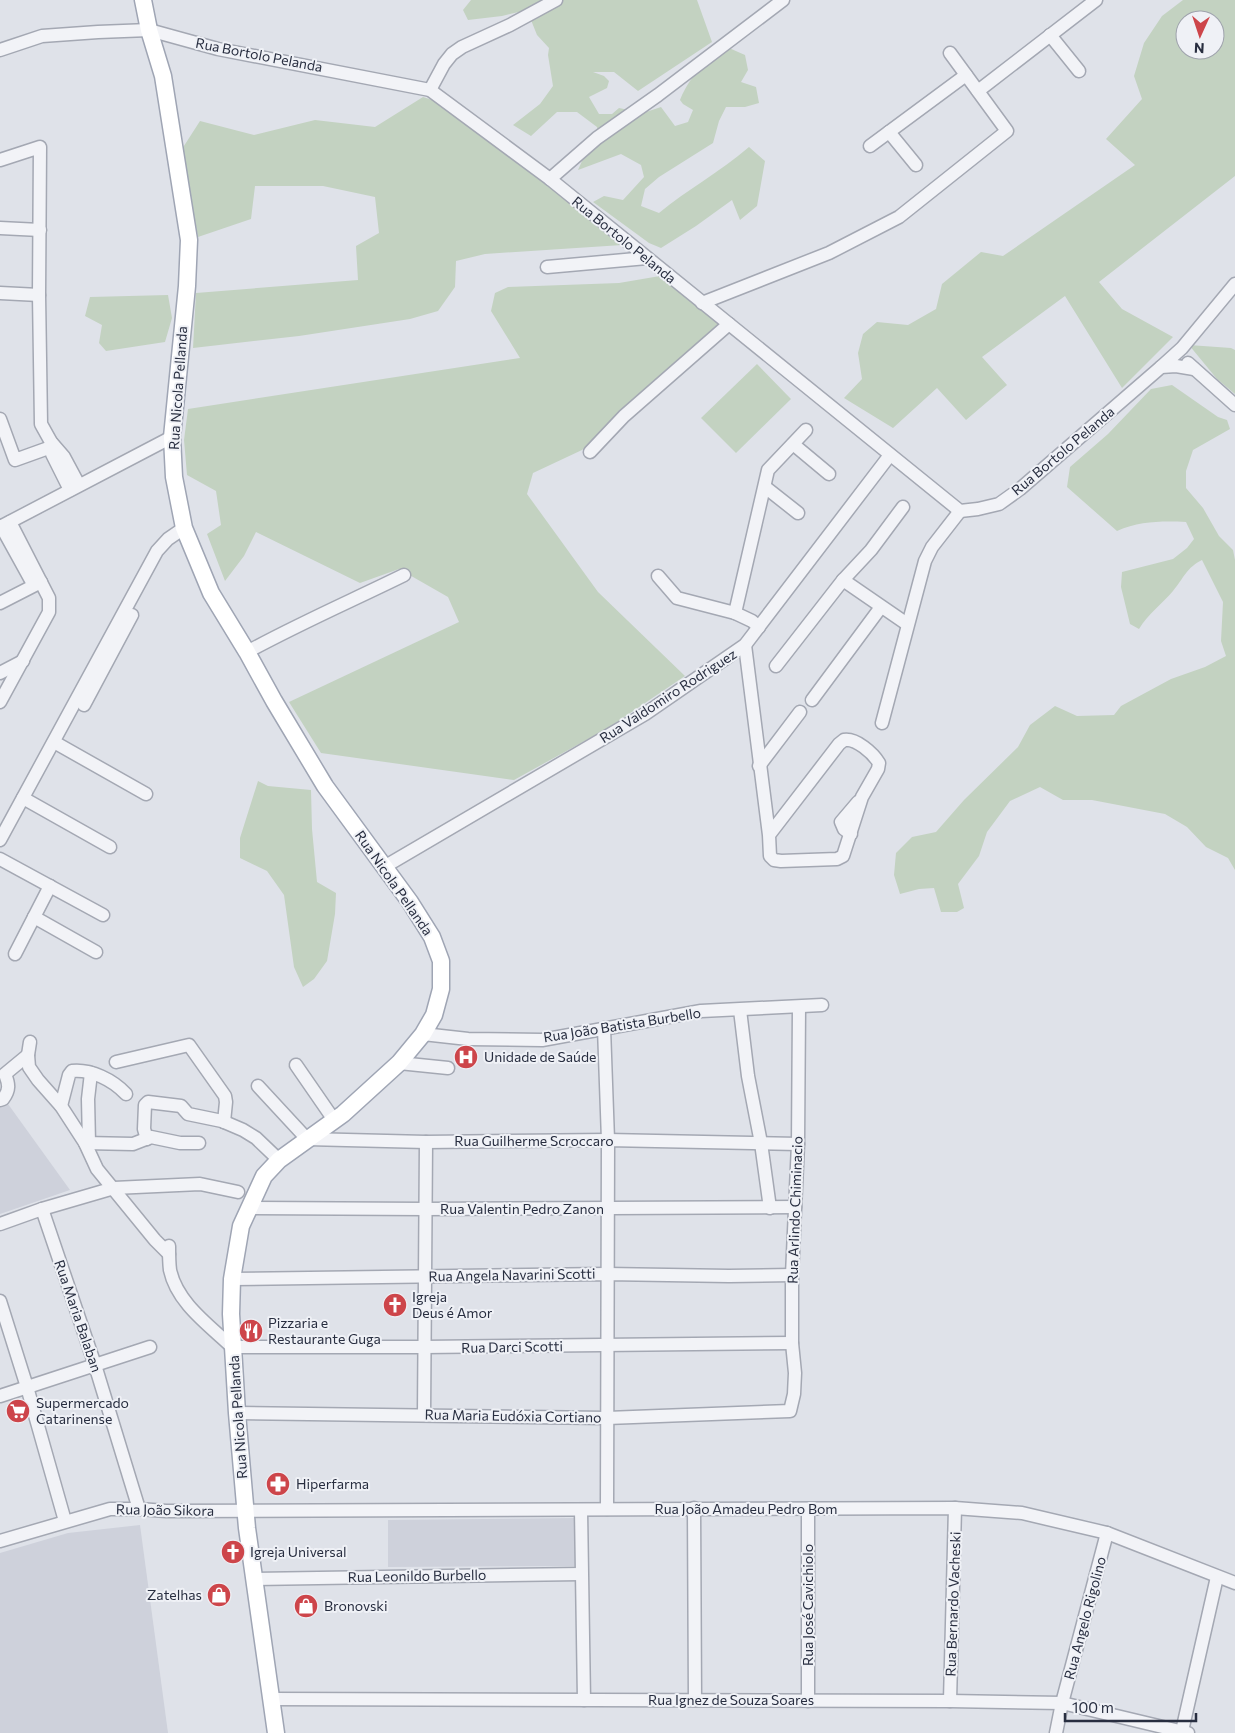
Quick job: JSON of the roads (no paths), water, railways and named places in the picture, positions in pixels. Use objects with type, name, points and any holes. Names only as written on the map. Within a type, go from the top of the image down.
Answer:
[{"type":"main road","name":"Rua Nicola Pellanda","points":[[143,0],[149,30],[163,76],[188,240],[187,286],[172,437],[174,478],[184,528],[211,593],[274,701],[326,786],[410,902],[432,937],[441,962],[441,989],[434,1015],[423,1034],[399,1063],[344,1114],[279,1160],[264,1176],[248,1208],[242,1226],[232,1279],[232,1347],[245,1511],[276,1733]]},
{"type":"street","points":[[430,90],[444,64],[452,54],[462,47],[510,25],[556,0]]},
{"type":"street","points":[[550,179],[597,138],[658,95],[783,0]]},
{"type":"street","points":[[978,91],[1096,0]]},
{"type":"street","name":"Rua Bortolo Pelanda","points":[[0,50],[42,36],[149,30],[218,49],[430,90],[550,179],[960,511],[999,504],[1020,489],[1182,348],[1235,284]]},
{"type":"street","points":[[1050,35],[1079,71]]},
{"type":"street","points":[[702,303],[829,253],[899,216],[1007,131],[950,53]]},
{"type":"street","points":[[870,146],[966,74]]},
{"type":"street","points":[[889,132],[916,165]]},
{"type":"street","points":[[0,160],[40,147],[39,295],[41,424],[52,445],[64,457],[74,487]]},
{"type":"street","points":[[0,228],[40,230]]},
{"type":"street","points":[[547,268],[647,258]]},
{"type":"street","points":[[0,293],[39,295]]},
{"type":"street","points":[[590,452],[630,410],[729,324]]},
{"type":"street","points":[[1182,348],[1183,354],[1194,369],[1235,404]]},
{"type":"street","points":[[1161,366],[1194,369]]},
{"type":"street","points":[[0,419],[15,460],[52,445]]},
{"type":"street","points":[[735,612],[768,470],[806,430]]},
{"type":"street","points":[[0,702],[49,612],[37,584],[4,525],[172,437]]},
{"type":"street","points":[[793,444],[829,474]]},
{"type":"street","name":"Rua Valdomiro Rodriguez","points":[[384,867],[645,714],[745,645],[890,455]]},
{"type":"street","points":[[765,487],[798,513]]},
{"type":"street","points":[[776,666],[843,580],[871,550],[903,507]]},
{"type":"street","points":[[882,723],[907,624],[928,553],[960,511]]},
{"type":"street","points":[[0,840],[47,755],[57,743],[95,676],[157,551],[165,542],[184,528]]},
{"type":"street","points":[[247,652],[284,631],[354,600],[404,575]]},
{"type":"street","points":[[658,576],[677,598],[735,612],[759,627]]},
{"type":"street","points":[[843,580],[881,608],[907,624]]},
{"type":"street","points":[[0,603],[37,584]]},
{"type":"street","points":[[812,700],[881,608]]},
{"type":"street","points":[[745,645],[770,856],[774,860],[837,859],[845,854],[862,797],[878,769],[879,763],[873,755],[855,742],[847,739],[839,744],[769,835]]},
{"type":"street","points":[[0,673],[22,661]]},
{"type":"street","points":[[759,766],[800,712]]},
{"type":"street","points":[[57,743],[146,794]]},
{"type":"street","points":[[23,798],[110,847]]},
{"type":"street","points":[[0,859],[103,915]]},
{"type":"street","points":[[15,954],[50,886]]},
{"type":"street","points":[[34,917],[96,952]]},
{"type":"street","name":"Rua João Batista Burbello","points":[[423,1034],[468,1039],[542,1040],[700,1011],[822,1006]]},
{"type":"street","name":"Rua Arlindo Chiminacio","points":[[790,1412],[794,1394],[795,1373],[792,1342],[792,1275],[798,1144],[799,1008]]},
{"type":"street","points":[[740,1010],[748,1076],[761,1143],[770,1208]]},
{"type":"street","points":[[604,1028],[608,1140],[607,1509]]},
{"type":"street","points":[[30,1042],[29,1067],[33,1074],[61,1106],[87,1143],[97,1169],[154,1240],[169,1250],[172,1276],[182,1296],[192,1310],[232,1347]]},
{"type":"street","points":[[116,1062],[188,1045],[225,1096],[224,1122]]},
{"type":"street","points":[[0,1100],[3,1099],[9,1090],[9,1083],[3,1071],[28,1055]]},
{"type":"street","points":[[399,1063],[448,1068]]},
{"type":"street","points":[[296,1065],[334,1120]]},
{"type":"street","points":[[61,1106],[69,1075],[72,1071],[91,1073],[107,1079],[120,1087],[126,1094]]},
{"type":"street","points":[[87,1143],[88,1099],[91,1073]]},
{"type":"street","points":[[258,1086],[307,1139]]},
{"type":"street","points":[[147,1139],[144,1128],[144,1105],[148,1102],[175,1104],[181,1106],[188,1114],[224,1122],[244,1130],[256,1138],[279,1160]]},
{"type":"street","points":[[87,1143],[133,1144],[151,1137],[180,1143],[199,1143]]},
{"type":"street","name":"Rua Guilherme Scroccaro","points":[[307,1139],[426,1142],[608,1140],[798,1144]]},
{"type":"street","points":[[424,1415],[426,1142]]},
{"type":"street","points":[[0,1224],[42,1209],[114,1188],[200,1184],[238,1192]]},
{"type":"street","name":"Rua Valentin Pedro Zanon","points":[[248,1208],[608,1209],[795,1207]]},
{"type":"street","name":"Rua Maria Balaban","points":[[42,1209],[95,1365],[139,1509]]},
{"type":"street","name":"Rua Angela Navarini Scotti","points":[[232,1279],[607,1274],[792,1275]]},
{"type":"street","points":[[0,1301],[28,1387],[65,1521]]},
{"type":"street","name":"Rua Darci Scotti","points":[[232,1347],[607,1346],[792,1342]]},
{"type":"street","points":[[0,1396],[150,1347]]},
{"type":"street","name":"Rua Maria Eudóxia Cortiano","points":[[237,1413],[607,1418],[790,1412]]},
{"type":"street","points":[[694,1508],[695,1700]]},
{"type":"street","name":"Rua João Amadeu Pedro Bom","points":[[245,1511],[955,1508],[1022,1513],[1107,1533],[1235,1583]]},
{"type":"street","name":"Rua Bernardo Vacheski","points":[[950,1701],[955,1508]]},
{"type":"street","name":"Rua João Sikora","points":[[1,1536],[110,1509],[245,1511]]},
{"type":"street","name":"Rua José Cavichiolo","points":[[808,1509],[808,1701]]},
{"type":"street","points":[[581,1510],[584,1700]]},
{"type":"street","name":"Rua Angelo Rigolino","points":[[1056,1733],[1062,1703],[1107,1533]]},
{"type":"street","name":"Rua Leonildo Burbello","points":[[254,1578],[581,1574]]},
{"type":"street","points":[[1185,1732],[1217,1577]]},
{"type":"street","name":"Rua Ignez de Souza Soares","points":[[271,1699],[1062,1703],[1185,1732]]},
{"type":"place","name":"Unidade de Saúde","points":[[466,1057]]},
{"type":"place","name":"Igreja Deus é Amor","points":[[395,1305]]},
{"type":"place","name":"Pizzaria e Restaurante Guga","points":[[251,1331]]},
{"type":"place","name":"Supermercado Catarinense","points":[[18,1411]]},
{"type":"place","name":"Hiperfarma","points":[[278,1484]]},
{"type":"place","name":"Igreja Universal","points":[[233,1552]]},
{"type":"place","name":"Zatelhas","points":[[219,1595]]},
{"type":"place","name":"Bronovski","points":[[306,1606]]}]
